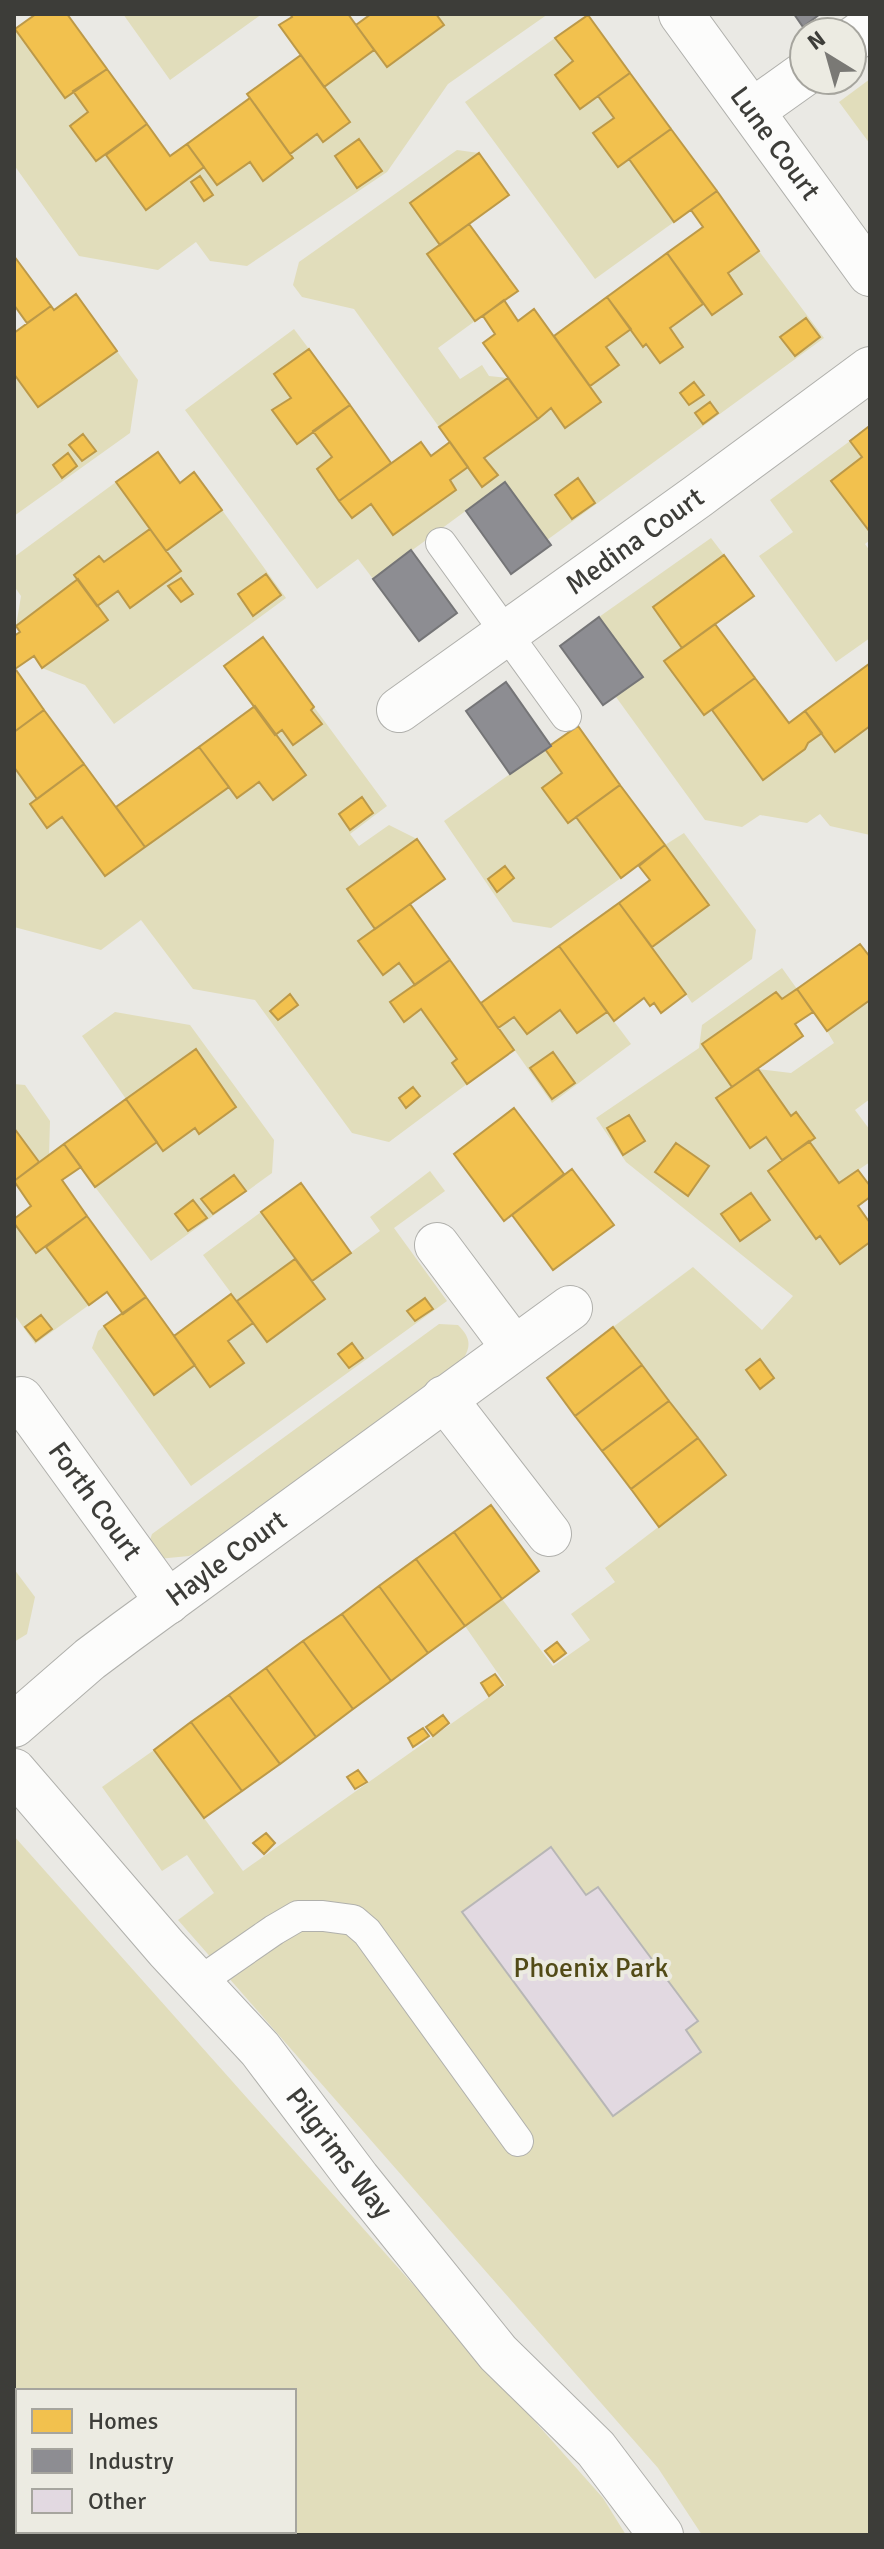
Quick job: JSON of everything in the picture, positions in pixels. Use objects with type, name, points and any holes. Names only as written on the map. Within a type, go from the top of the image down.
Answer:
[{"type":"street","name":"Lune Court","points":[[681,14],[870,274]]},
{"type":"street","points":[[752,111],[788,85]]},
{"type":"street","name":"Medina Court","points":[[399,710],[870,369]]},
{"type":"street","points":[[437,1245],[514,1348]]},
{"type":"street","name":"Hayle Court","points":[[14,1725],[90,1659],[570,1308]]},
{"type":"street","points":[[444,1398],[549,1534]]},
{"type":"street","name":"Forth Court","points":[[21,1399],[168,1602]]},
{"type":"street","name":"Pilgrims Way","points":[[14,1771],[260,2049],[358,2179],[498,2353],[596,2449],[661,2535]]},
{"type":"lane","points":[[441,543],[566,716]]},
{"type":"lane","points":[[199,1982],[298,1916],[353,1920],[367,1932],[518,2141]]},
{"type":"green space","points":[[123,14],[262,14],[170,80]]},
{"type":"green space","points":[[436,14],[548,14],[448,84],[387,172],[247,266],[210,261],[196,242],[158,270],[79,256],[14,165],[15,29],[65,97],[73,91],[88,112],[70,126],[96,161],[106,155],[146,210],[204,167],[217,185],[250,162],[263,181],[293,158],[290,154],[317,134],[323,142],[349,122],[324,87],[374,50],[387,67],[444,26]]},
{"type":"green space","points":[[555,38],[573,61],[555,75],[579,109],[598,96],[614,118],[594,132],[618,167],[629,159],[674,222],[595,279],[465,102]]},
{"type":"green space","points":[[870,79],[870,144],[839,102],[847,96],[868,96]]},
{"type":"green space","points":[[457,150],[479,153],[410,203],[440,245],[427,255],[475,321],[438,348],[460,379],[482,365],[489,376],[508,378],[439,427],[354,309],[302,297],[293,285],[299,262]]},
{"type":"green space","points":[[759,251],[824,338],[547,540],[505,482],[373,579],[358,559],[317,589],[185,410],[294,329],[309,349],[274,374],[291,398],[273,410],[313,431],[332,457],[317,469],[352,518],[371,504],[394,535],[456,490],[450,480],[468,467],[482,487],[497,476],[484,458],[551,408],[566,428],[601,403],[590,386],[618,365],[606,347],[631,329],[660,363],[683,347],[670,328],[703,304],[712,315],[742,294],[728,273]]},
{"type":"green space","points":[[117,351],[138,380],[130,433],[14,516],[14,381],[17,379],[38,407]]},
{"type":"green space","points":[[850,441],[862,457],[831,481],[870,532],[870,540],[865,544],[870,551],[870,638],[836,662],[759,556],[793,532],[770,500]]},
{"type":"green space","points":[[116,482],[150,529],[104,562],[99,556],[75,574],[78,579],[16,626],[21,596],[14,586],[14,557]]},
{"type":"green space","points":[[222,510],[286,598],[114,724],[85,685],[42,668],[107,620],[97,606],[118,591],[130,608],[181,571],[166,551]]},
{"type":"green space","points":[[711,538],[724,555],[653,607],[682,648],[665,661],[704,714],[712,710],[763,780],[822,733],[835,751],[870,726],[870,835],[830,826],[820,814],[807,823],[760,815],[742,827],[705,820],[616,697],[642,677],[599,617]]},
{"type":"green space","points":[[314,707],[387,806],[350,834],[359,846],[389,825],[417,839],[347,888],[375,929],[358,941],[382,975],[399,963],[415,985],[404,1022],[421,1009],[457,1059],[452,1063],[467,1084],[389,1142],[352,1133],[255,1000],[193,989],[141,920],[101,950],[14,927],[14,767],[37,799],[30,804],[47,828],[62,817],[105,876],[229,787],[259,782],[273,800],[305,776],[275,735],[282,730],[294,745],[321,724],[311,710]]},
{"type":"green space","points":[[545,749],[562,773],[542,788],[567,823],[576,817],[621,878],[551,928],[513,922],[444,821]]},
{"type":"green space","points":[[684,833],[756,930],[752,959],[692,1003],[652,947],[709,905],[665,845]]},
{"type":"green space","name":"Phoenix Park","points":[[782,968],[797,989],[782,999],[776,992],[703,1044],[732,1087],[716,1099],[750,1147],[766,1137],[782,1160],[769,1171],[820,1236],[870,1242],[870,2535],[702,2535],[658,2468],[178,1920],[214,1893],[187,1855],[162,1871],[102,1787],[154,1750],[243,1871],[506,1685],[465,1626],[502,1599],[553,1666],[590,1640],[571,1614],[615,1582],[605,1568],[726,1475],[613,1327],[693,1267],[762,1330],[793,1296],[626,1162],[596,1118],[699,1048],[702,1025]]},
{"type":"green space","points":[[870,1000],[870,1099],[855,1110],[870,1130],[870,1162],[839,1183],[809,1141],[815,1138],[797,1112],[791,1116],[758,1069],[791,1073],[834,1043],[827,1031]]},
{"type":"green space","points":[[560,1010],[577,1033],[607,1012],[631,1044],[552,1103],[499,1028],[514,1017],[527,1034]]},
{"type":"green space","points":[[115,1012],[190,1025],[274,1140],[272,1173],[151,1261],[95,1187],[157,1142],[195,1128],[199,1133],[236,1106],[195,1049],[126,1099],[82,1036]]},
{"type":"green space","points":[[14,1084],[25,1085],[50,1121],[49,1156],[39,1162],[14,1128]]},
{"type":"green space","points":[[430,1171],[445,1191],[394,1228],[447,1301],[191,1486],[92,1348],[98,1331],[104,1326],[154,1395],[195,1365],[243,1363],[228,1341],[253,1323],[267,1341],[312,1281],[380,1231],[370,1217]]},
{"type":"green space","points":[[261,1212],[295,1259],[237,1301],[203,1255]]},
{"type":"green space","points":[[14,1223],[35,1253],[46,1247],[89,1305],[35,1344],[14,1314]]},
{"type":"green space","points":[[439,1324],[458,1325],[465,1333],[469,1344],[464,1358],[200,1551],[189,1556],[158,1559],[150,1540],[152,1534]]},
{"type":"green space","points":[[14,1569],[35,1597],[27,1634],[14,1642]]},
{"type":"green space","points":[[14,1836],[603,2498],[626,2535],[14,2535]]},
{"type":"building: Homes","points":[[36,14],[67,14],[107,69],[65,98],[15,29]]},
{"type":"building: Homes","points":[[290,14],[348,14],[374,50],[324,87],[279,25],[292,17]]},
{"type":"building: Homes","points":[[371,14],[436,14],[444,25],[387,67],[356,25]]},
{"type":"building: Homes","points":[[588,15],[630,73],[580,109],[555,75],[573,61],[555,38]]},
{"type":"building: Homes","points":[[301,55],[350,122],[323,142],[317,134],[290,154],[247,94]]},
{"type":"building: Homes","points":[[107,69],[147,124],[96,161],[70,126],[88,112],[73,91]]},
{"type":"building: Homes","points":[[630,73],[671,129],[618,167],[593,133],[614,118],[598,96]]},
{"type":"building: Homes","points":[[250,98],[293,158],[263,181],[250,162],[217,185],[187,144]]},
{"type":"building: Homes","points":[[147,124],[170,156],[187,144],[204,167],[146,210],[106,155]]},
{"type":"building: Homes","points":[[671,129],[717,191],[674,222],[629,159]]},
{"type":"building: Homes","points":[[359,139],[382,171],[357,188],[335,156]]},
{"type":"building: Homes","points":[[479,153],[509,195],[440,245],[410,203]]},
{"type":"building: Homes","points":[[200,176],[213,195],[204,201],[191,182]]},
{"type":"building: Homes","points":[[717,191],[759,251],[728,273],[742,294],[712,315],[667,253],[703,227],[691,210]]},
{"type":"building: Homes","points":[[469,224],[518,291],[475,321],[427,254]]},
{"type":"building: Homes","points":[[667,253],[703,304],[670,328],[683,347],[660,363],[646,344],[643,347],[607,297]]},
{"type":"building: Homes","points":[[14,256],[51,306],[27,323],[14,305]]},
{"type":"building: Homes","points":[[76,294],[117,351],[38,407],[14,374],[14,333],[51,306],[54,310]]},
{"type":"building: Homes","points":[[607,297],[631,329],[606,347],[619,365],[590,386],[554,336]]},
{"type":"building: Homes","points":[[504,300],[518,321],[534,309],[601,402],[565,428],[551,408],[538,419],[483,343],[495,334],[483,316]]},
{"type":"building: Homes","points":[[806,318],[820,337],[795,356],[780,337]]},
{"type":"building: Homes","points":[[309,349],[350,405],[297,444],[272,410],[291,398],[274,374]]},
{"type":"building: Homes","points":[[508,378],[538,419],[484,458],[498,475],[482,487],[439,427]]},
{"type":"building: Homes","points":[[694,382],[704,395],[689,405],[680,393]]},
{"type":"building: Homes","points":[[710,402],[718,413],[703,424],[695,413]]},
{"type":"building: Homes","points":[[350,405],[391,463],[339,501],[317,469],[332,457],[313,431]]},
{"type":"building: Homes","points":[[868,427],[870,532],[831,481],[862,457],[850,441]]},
{"type":"building: Homes","points":[[83,434],[96,451],[82,461],[69,445]]},
{"type":"building: Homes","points":[[421,442],[431,456],[450,442],[468,467],[450,480],[456,490],[393,535],[371,504],[352,518],[339,501]]},
{"type":"building: Homes","points":[[158,452],[180,483],[194,472],[222,510],[166,551],[116,482]]},
{"type":"building: Homes","points":[[68,453],[77,466],[62,478],[53,465]]},
{"type":"building: Homes","points":[[578,478],[595,503],[572,519],[555,495]]},
{"type":"building: Homes","points":[[150,529],[181,571],[130,608],[118,591],[97,606],[74,575],[99,556],[104,562]]},
{"type":"building: Homes","points":[[724,555],[754,596],[682,648],[653,607]]},
{"type":"building: Homes","points":[[266,574],[281,595],[253,616],[238,594]]},
{"type":"building: Homes","points":[[181,578],[193,594],[181,602],[168,586]]},
{"type":"building: Homes","points":[[78,579],[108,620],[42,668],[34,656],[15,669],[14,636],[20,632],[16,626]]},
{"type":"building: Homes","points":[[715,624],[755,678],[704,715],[664,661]]},
{"type":"building: Homes","points":[[263,637],[314,707],[311,710],[322,724],[293,745],[282,730],[275,735],[224,666]]},
{"type":"building: Homes","points":[[869,664],[870,726],[835,752],[805,711]]},
{"type":"building: Homes","points":[[14,667],[44,710],[14,732]]},
{"type":"building: Homes","points":[[755,678],[789,723],[805,711],[822,733],[763,780],[712,710]]},
{"type":"building: Homes","points":[[255,706],[306,775],[273,800],[259,782],[237,798],[199,747]]},
{"type":"building: Homes","points":[[44,710],[84,764],[37,799],[14,767],[14,732]]},
{"type":"building: Homes","points":[[578,726],[620,785],[568,823],[542,788],[562,773],[545,749]]},
{"type":"building: Homes","points":[[199,747],[229,787],[145,847],[116,807]]},
{"type":"building: Homes","points":[[84,764],[145,847],[105,876],[62,817],[47,828],[30,804]]},
{"type":"building: Homes","points":[[620,785],[665,845],[621,878],[576,817]]},
{"type":"building: Homes","points":[[362,797],[373,813],[350,830],[339,814]]},
{"type":"building: Homes","points":[[417,839],[445,879],[375,929],[347,889]]},
{"type":"building: Homes","points":[[665,845],[709,905],[652,947],[619,903],[650,880],[639,866]]},
{"type":"building: Homes","points":[[505,866],[514,878],[497,892],[488,879]]},
{"type":"building: Homes","points":[[619,903],[686,994],[661,1013],[654,1003],[650,1006],[644,998],[614,1021],[559,946]]},
{"type":"building: Homes","points":[[410,904],[450,960],[415,985],[399,963],[383,975],[358,941]]},
{"type":"building: Homes","points":[[860,944],[870,957],[870,1000],[827,1031],[797,989]]},
{"type":"building: Homes","points":[[559,946],[607,1012],[577,1033],[560,1010],[527,1034],[514,1017],[498,1028],[481,1003]]},
{"type":"building: Homes","points":[[450,960],[514,1050],[467,1084],[452,1063],[457,1059],[421,1009],[404,1022],[390,1002]]},
{"type":"building: Homes","points":[[797,989],[813,1012],[795,1024],[803,1036],[732,1087],[702,1044],[776,992],[782,999]]},
{"type":"building: Homes","points":[[290,994],[298,1005],[278,1020],[270,1011]]},
{"type":"building: Homes","points":[[196,1049],[236,1107],[199,1134],[195,1128],[163,1151],[126,1099]]},
{"type":"building: Homes","points":[[553,1052],[575,1083],[552,1099],[530,1068]]},
{"type":"building: Homes","points":[[758,1069],[791,1116],[796,1112],[815,1138],[782,1160],[766,1137],[750,1148],[716,1098]]},
{"type":"building: Homes","points":[[413,1087],[420,1096],[406,1108],[399,1098]]},
{"type":"building: Homes","points":[[126,1099],[157,1142],[95,1187],[64,1144]]},
{"type":"building: Homes","points":[[514,1108],[564,1174],[504,1221],[454,1154]]},
{"type":"building: Homes","points":[[629,1115],[645,1141],[623,1155],[607,1128]]},
{"type":"building: Homes","points":[[14,1128],[39,1162],[14,1181]]},
{"type":"building: Homes","points":[[809,1141],[839,1183],[858,1170],[870,1186],[870,1197],[858,1206],[870,1223],[870,1242],[840,1264],[820,1236],[816,1239],[768,1171]]},
{"type":"building: Homes","points":[[676,1143],[709,1166],[688,1196],[655,1172]]},
{"type":"building: Homes","points":[[64,1144],[81,1167],[62,1180],[87,1216],[36,1253],[14,1223],[14,1219],[31,1206],[14,1181]]},
{"type":"building: Homes","points":[[572,1169],[614,1225],[553,1270],[512,1215]]},
{"type":"building: Homes","points":[[234,1175],[246,1191],[213,1214],[201,1199]]},
{"type":"building: Homes","points":[[301,1183],[351,1253],[312,1281],[261,1212]]},
{"type":"building: Homes","points":[[751,1193],[770,1220],[740,1241],[721,1214]]},
{"type":"building: Homes","points":[[193,1200],[207,1218],[188,1231],[175,1214]]},
{"type":"building: Homes","points":[[87,1216],[146,1297],[123,1314],[107,1292],[89,1305],[46,1247]]},
{"type":"building: Homes","points":[[295,1259],[325,1299],[267,1342],[237,1301]]},
{"type":"building: Homes","points":[[231,1294],[253,1323],[228,1341],[244,1363],[210,1387],[174,1336]]},
{"type":"building: Homes","points":[[146,1297],[195,1365],[154,1395],[104,1326]]},
{"type":"building: Homes","points":[[425,1298],[433,1309],[415,1321],[407,1311]]},
{"type":"building: Homes","points":[[41,1315],[52,1329],[36,1341],[25,1327]]},
{"type":"building: Homes","points":[[613,1327],[642,1365],[575,1416],[547,1378]]},
{"type":"building: Homes","points":[[352,1343],[363,1358],[349,1368],[338,1354]]},
{"type":"building: Homes","points":[[760,1359],[774,1378],[760,1389],[746,1370]]},
{"type":"building: Homes","points":[[642,1365],[669,1401],[602,1451],[575,1416]]},
{"type":"building: Homes","points":[[669,1401],[698,1438],[631,1489],[602,1451]]},
{"type":"building: Homes","points":[[698,1438],[726,1475],[659,1527],[631,1489]]},
{"type":"building: Homes","points":[[491,1505],[539,1571],[502,1599],[454,1532]]},
{"type":"building: Homes","points":[[454,1532],[502,1599],[465,1626],[416,1559]]},
{"type":"building: Homes","points":[[416,1559],[465,1626],[428,1653],[379,1586]]},
{"type":"building: Homes","points":[[379,1586],[428,1653],[391,1681],[342,1614]]},
{"type":"building: Homes","points":[[342,1614],[391,1681],[353,1709],[303,1641]]},
{"type":"building: Homes","points":[[303,1641],[353,1709],[316,1737],[266,1668]]},
{"type":"building: Homes","points":[[557,1642],[566,1653],[554,1662],[545,1651]]},
{"type":"building: Homes","points":[[266,1668],[316,1737],[280,1764],[229,1695]]},
{"type":"building: Homes","points":[[495,1674],[503,1685],[489,1696],[481,1683]]},
{"type":"building: Homes","points":[[229,1695],[280,1764],[242,1791],[191,1722]]},
{"type":"building: Homes","points":[[443,1715],[449,1723],[433,1736],[426,1727]]},
{"type":"building: Homes","points":[[191,1722],[242,1791],[204,1818],[154,1750]]},
{"type":"building: Homes","points":[[423,1728],[429,1736],[413,1747],[408,1738]]},
{"type":"building: Homes","points":[[358,1770],[367,1782],[355,1789],[347,1777]]},
{"type":"building: Homes","points":[[266,1833],[275,1843],[264,1854],[253,1843]]},
{"type":"building: Industry","points":[[794,14],[820,14],[817,16]]},
{"type":"building: Industry","points":[[505,482],[551,545],[511,574],[466,511]]},
{"type":"building: Industry","points":[[411,550],[457,613],[419,641],[373,579]]},
{"type":"building: Industry","points":[[599,617],[643,677],[603,705],[560,646]]},
{"type":"building: Industry","points":[[506,682],[551,746],[510,774],[466,711]]},
{"type":"building: Other","points":[[551,1847],[586,1895],[598,1887],[698,2021],[686,2030],[701,2052],[613,2116],[462,1912]]}]
